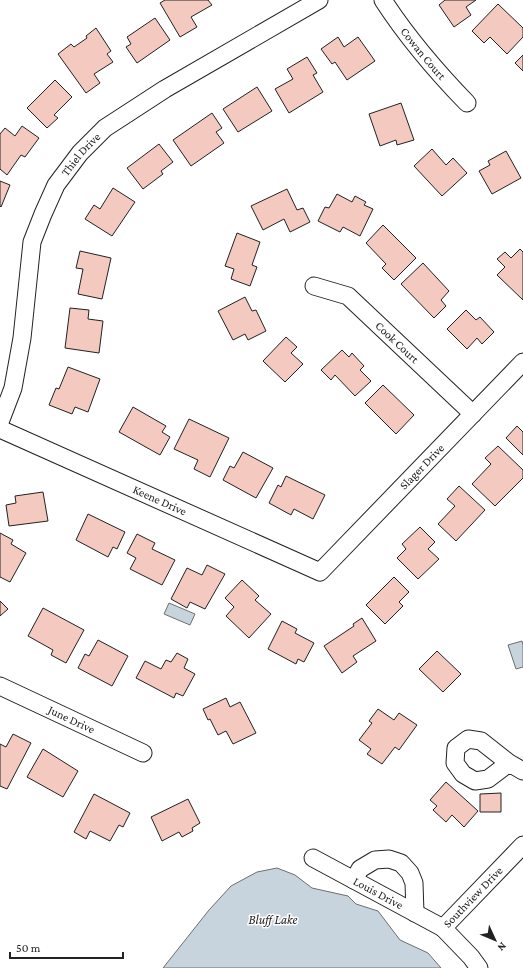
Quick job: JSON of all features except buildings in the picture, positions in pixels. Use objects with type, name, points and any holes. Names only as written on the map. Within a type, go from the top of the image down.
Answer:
[{"type":"street","name":"Thiel Drive","points":[[0,422],[15,381],[22,338],[32,242],[56,185],[75,160],[100,133],[112,124],[165,89],[319,0]]},
{"type":"street","name":"Cowan Court","points":[[383,0],[396,20],[436,70],[467,104]]},
{"type":"street","name":"Cook Court","points":[[314,286],[348,296],[473,414]]},
{"type":"street","name":"Slager Drive","points":[[320,572],[523,362]]},
{"type":"street","name":"Keene Drive","points":[[0,429],[320,572]]},
{"type":"street","name":"June Drive","points":[[0,686],[143,753]]},
{"type":"street","name":"Southview Drive","points":[[479,968],[472,957],[443,928],[523,845]]},
{"type":"street","name":"Louis Drive","points":[[313,858],[443,928]]},
{"type":"street","points":[[354,880],[360,869],[375,860],[389,859],[401,863],[410,873],[414,882],[415,913]]},
{"type":"water","points":[[169,603],[195,614],[190,625],[164,614]]},
{"type":"water","points":[[522,641],[523,667],[516,669],[508,645]]},
{"type":"water","name":"Bluff Lake","points":[[277,868],[295,875],[312,888],[348,896],[356,904],[378,911],[400,940],[428,953],[441,968],[163,968],[209,910],[231,886],[257,872]]}]
